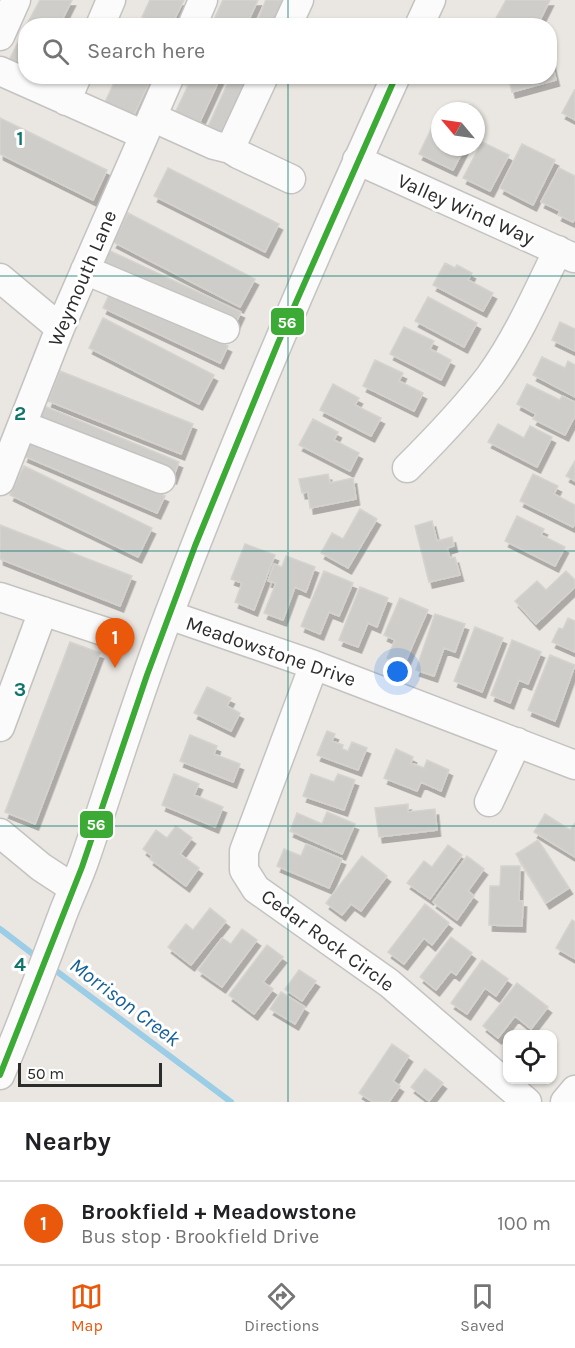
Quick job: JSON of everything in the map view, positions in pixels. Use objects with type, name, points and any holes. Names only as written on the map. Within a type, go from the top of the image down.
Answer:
[{"type":"street","points":[[0,36],[16,0]]},
{"type":"street","points":[[103,18],[111,0]]},
{"type":"street","points":[[195,18],[203,0]]},
{"type":"street","points":[[291,18],[299,0]]},
{"type":"street","points":[[0,71],[18,75]]},
{"type":"street","points":[[54,84],[71,88],[148,126],[230,149],[291,179]]},
{"type":"street","name":"Weymouth Lane","points":[[0,481],[60,327],[166,84]]},
{"type":"street","points":[[230,149],[260,84]]},
{"type":"street","points":[[0,1076],[9,1028],[83,863],[168,615],[304,278],[392,84]]},
{"type":"street","name":"Valley Wind Way","points":[[357,160],[566,254]]},
{"type":"street","points":[[407,468],[454,420],[490,375],[566,254]]},
{"type":"street","points":[[85,270],[225,330]]},
{"type":"street","points":[[0,278],[60,327]]},
{"type":"street","points":[[22,425],[161,479]]},
{"type":"street","points":[[0,597],[112,634]]},
{"type":"street","points":[[0,727],[43,611]]},
{"type":"street","name":"Meadowstone Drive","points":[[168,615],[314,665],[575,765]]},
{"type":"street","name":"Cedar Rock Circle","points":[[314,665],[244,851],[244,870],[256,890],[389,983],[527,1102]]},
{"type":"street","points":[[489,802],[517,742]]},
{"type":"street","points":[[0,833],[41,867],[70,896]]},
{"type":"street","points":[[565,1102],[575,1090]]},
{"type":"building","points":[[40,0],[72,0],[63,18],[30,18]]},
{"type":"building","points":[[150,0],[184,0],[175,18],[142,17]]},
{"type":"building","points":[[223,0],[258,0],[250,18],[215,18]]},
{"type":"building","points":[[266,0],[286,0],[278,18],[258,18]]},
{"type":"building","points":[[506,0],[550,0],[541,18],[496,18]]},
{"type":"building","points":[[18,43],[18,70],[7,64]]},
{"type":"building","points":[[113,84],[148,84],[130,124],[101,111]]},
{"type":"building","points":[[183,84],[217,84],[198,126],[174,115],[188,86]]},
{"type":"building","points":[[227,84],[246,84],[223,137],[207,129]]},
{"type":"building","points":[[510,84],[541,84],[512,92]]},
{"type":"building","points":[[575,89],[575,120],[562,113]]},
{"type":"building","points":[[0,118],[107,170],[93,200],[0,154]]},
{"type":"building","points":[[431,129],[431,156],[460,156],[453,170],[419,154]]},
{"type":"building","points":[[485,143],[509,155],[490,191],[463,178],[475,156],[485,156]]},
{"type":"building","points":[[522,144],[555,160],[533,205],[500,188]]},
{"type":"building","points":[[168,168],[279,224],[265,252],[154,196]]},
{"type":"building","points":[[559,168],[575,176],[575,218],[573,222],[558,215],[560,211],[541,202]]},
{"type":"building","points":[[128,213],[255,279],[240,307],[113,242]]},
{"type":"building","points":[[108,250],[241,312],[233,329],[101,266]]},
{"type":"building","points":[[445,263],[455,268],[457,265],[472,273],[468,280],[493,293],[483,311],[433,285]]},
{"type":"building","points":[[111,291],[228,346],[220,363],[103,308]]},
{"type":"building","points":[[428,297],[477,323],[464,347],[415,321]]},
{"type":"building","points":[[103,318],[214,375],[199,404],[89,348]]},
{"type":"building","points":[[560,322],[575,329],[575,351],[552,340]]},
{"type":"building","points":[[404,327],[434,341],[430,349],[451,360],[441,380],[390,354]]},
{"type":"building","points":[[542,357],[565,368],[568,361],[575,365],[575,397],[533,375]]},
{"type":"building","points":[[375,360],[403,373],[399,381],[423,393],[414,411],[363,386]]},
{"type":"building","points":[[60,371],[193,424],[181,454],[48,401]]},
{"type":"building","points":[[333,384],[359,398],[355,405],[381,418],[371,436],[320,410]]},
{"type":"building","points":[[527,384],[560,400],[562,396],[575,402],[575,416],[565,435],[533,419],[536,414],[517,404]]},
{"type":"building","points":[[44,406],[179,462],[173,478],[37,422]]},
{"type":"building","points":[[313,419],[338,432],[334,440],[359,453],[350,471],[299,445]]},
{"type":"building","points":[[498,424],[524,438],[530,426],[552,437],[537,467],[488,442]]},
{"type":"building","points":[[31,438],[165,496],[157,513],[24,456]]},
{"type":"building","points":[[575,461],[575,481],[566,476]]},
{"type":"building","points":[[24,466],[152,528],[138,557],[10,495]]},
{"type":"building","points":[[328,474],[330,483],[353,478],[356,499],[310,508],[308,492],[302,493],[299,479]]},
{"type":"building","points":[[533,474],[558,486],[554,494],[575,505],[573,527],[520,501]]},
{"type":"building","points":[[360,509],[377,519],[348,568],[321,553],[332,533],[343,539]]},
{"type":"building","points":[[517,516],[544,529],[541,535],[565,547],[555,566],[505,541]]},
{"type":"building","points":[[432,521],[437,541],[452,537],[454,546],[447,548],[450,558],[455,557],[460,575],[429,582],[415,526]]},
{"type":"building","points":[[0,525],[132,576],[120,606],[0,559]]},
{"type":"building","points":[[245,544],[275,555],[254,610],[235,602],[242,583],[231,579]]},
{"type":"building","points":[[286,556],[315,567],[306,592],[295,587],[283,620],[264,613],[276,583],[268,581],[274,564],[282,567]]},
{"type":"building","points":[[324,571],[353,583],[339,616],[329,612],[320,634],[301,626]]},
{"type":"building","points":[[566,571],[575,580],[575,587],[536,624],[515,601],[537,581],[546,590]]},
{"type":"building","points":[[360,587],[388,598],[377,627],[368,623],[358,647],[339,640]]},
{"type":"building","points":[[400,598],[428,610],[404,665],[387,658],[395,640],[384,635]]},
{"type":"building","points":[[435,614],[465,624],[455,652],[444,648],[434,676],[416,670]]},
{"type":"building","points":[[568,618],[575,621],[575,652],[552,642],[559,628],[563,629]]},
{"type":"building","points":[[475,627],[503,638],[482,692],[454,681]]},
{"type":"building","points":[[512,640],[541,652],[528,684],[519,680],[510,703],[491,695]]},
{"type":"building","points":[[70,642],[100,653],[35,824],[5,812]]},
{"type":"building","points":[[550,655],[575,665],[555,721],[528,710]]},
{"type":"building","points":[[207,687],[231,698],[227,706],[240,713],[231,731],[194,713]]},
{"type":"building","points":[[327,731],[335,734],[332,741],[343,745],[342,749],[348,751],[352,742],[367,748],[358,770],[317,755]]},
{"type":"building","points":[[190,735],[217,746],[214,754],[240,764],[233,782],[180,761]]},
{"type":"building","points":[[396,749],[413,757],[411,763],[424,768],[427,760],[449,770],[441,791],[421,782],[417,791],[384,778]]},
{"type":"building","points":[[174,774],[199,784],[194,795],[223,807],[215,827],[162,805]]},
{"type":"building","points":[[311,774],[334,782],[338,774],[355,780],[344,810],[303,796]]},
{"type":"building","points":[[408,804],[408,812],[435,809],[437,830],[379,837],[375,808]]},
{"type":"building","points":[[327,812],[355,824],[342,854],[290,831],[297,813],[322,824]]},
{"type":"building","points":[[545,814],[570,830],[575,823],[575,857],[534,832]]},
{"type":"building","points":[[176,826],[192,838],[180,854],[199,868],[186,886],[150,859],[152,856],[143,849],[156,830],[167,838]]},
{"type":"building","points":[[538,840],[569,888],[546,903],[516,854]]},
{"type":"building","points":[[306,844],[342,859],[329,888],[277,866],[284,849],[301,856]]},
{"type":"building","points":[[448,845],[462,855],[430,899],[407,883],[424,861],[432,867]]},
{"type":"building","points":[[362,856],[387,876],[361,911],[351,904],[342,915],[326,903]]},
{"type":"building","points":[[467,856],[484,869],[468,891],[474,896],[457,920],[433,902]]},
{"type":"building","points":[[501,866],[520,866],[519,901],[523,901],[522,926],[489,925],[490,886],[500,886]]},
{"type":"building","points":[[425,904],[449,923],[432,945],[424,938],[404,964],[388,952]]},
{"type":"building","points":[[210,908],[226,921],[191,965],[168,947],[186,924],[193,930]]},
{"type":"building","points":[[572,920],[575,922],[575,959],[556,948]]},
{"type":"building","points":[[242,929],[257,940],[222,987],[198,970],[222,938],[231,944]]},
{"type":"building","points":[[451,937],[472,953],[456,975],[451,971],[436,990],[420,977]]},
{"type":"building","points":[[267,945],[283,957],[263,982],[273,989],[254,1014],[229,995]]},
{"type":"building","points":[[482,960],[508,979],[496,996],[485,988],[467,1014],[451,1003]]},
{"type":"building","points":[[299,970],[316,981],[302,1001],[285,989]]},
{"type":"building","points":[[517,983],[548,1007],[531,1029],[515,1016],[498,1038],[483,1026]]},
{"type":"building","points":[[281,992],[305,1007],[295,1024],[270,1009]]},
{"type":"building","points":[[392,1044],[409,1056],[393,1081],[400,1086],[389,1102],[373,1102],[359,1093]]},
{"type":"building","points":[[425,1069],[443,1083],[429,1101],[411,1087]]},
{"type":"waterway","name":"Morrison Creek","points":[[0,929],[38,958]]},
{"type":"waterway","name":"Morrison Creek","points":[[51,967],[231,1102]]},
{"type":"transit line","name":"56","points":[[0,1075],[82,867],[147,675],[195,546],[278,343],[392,84]]},
{"type":"place","name":"Brookfield + Meadowstone","points":[[115,668]]}]
